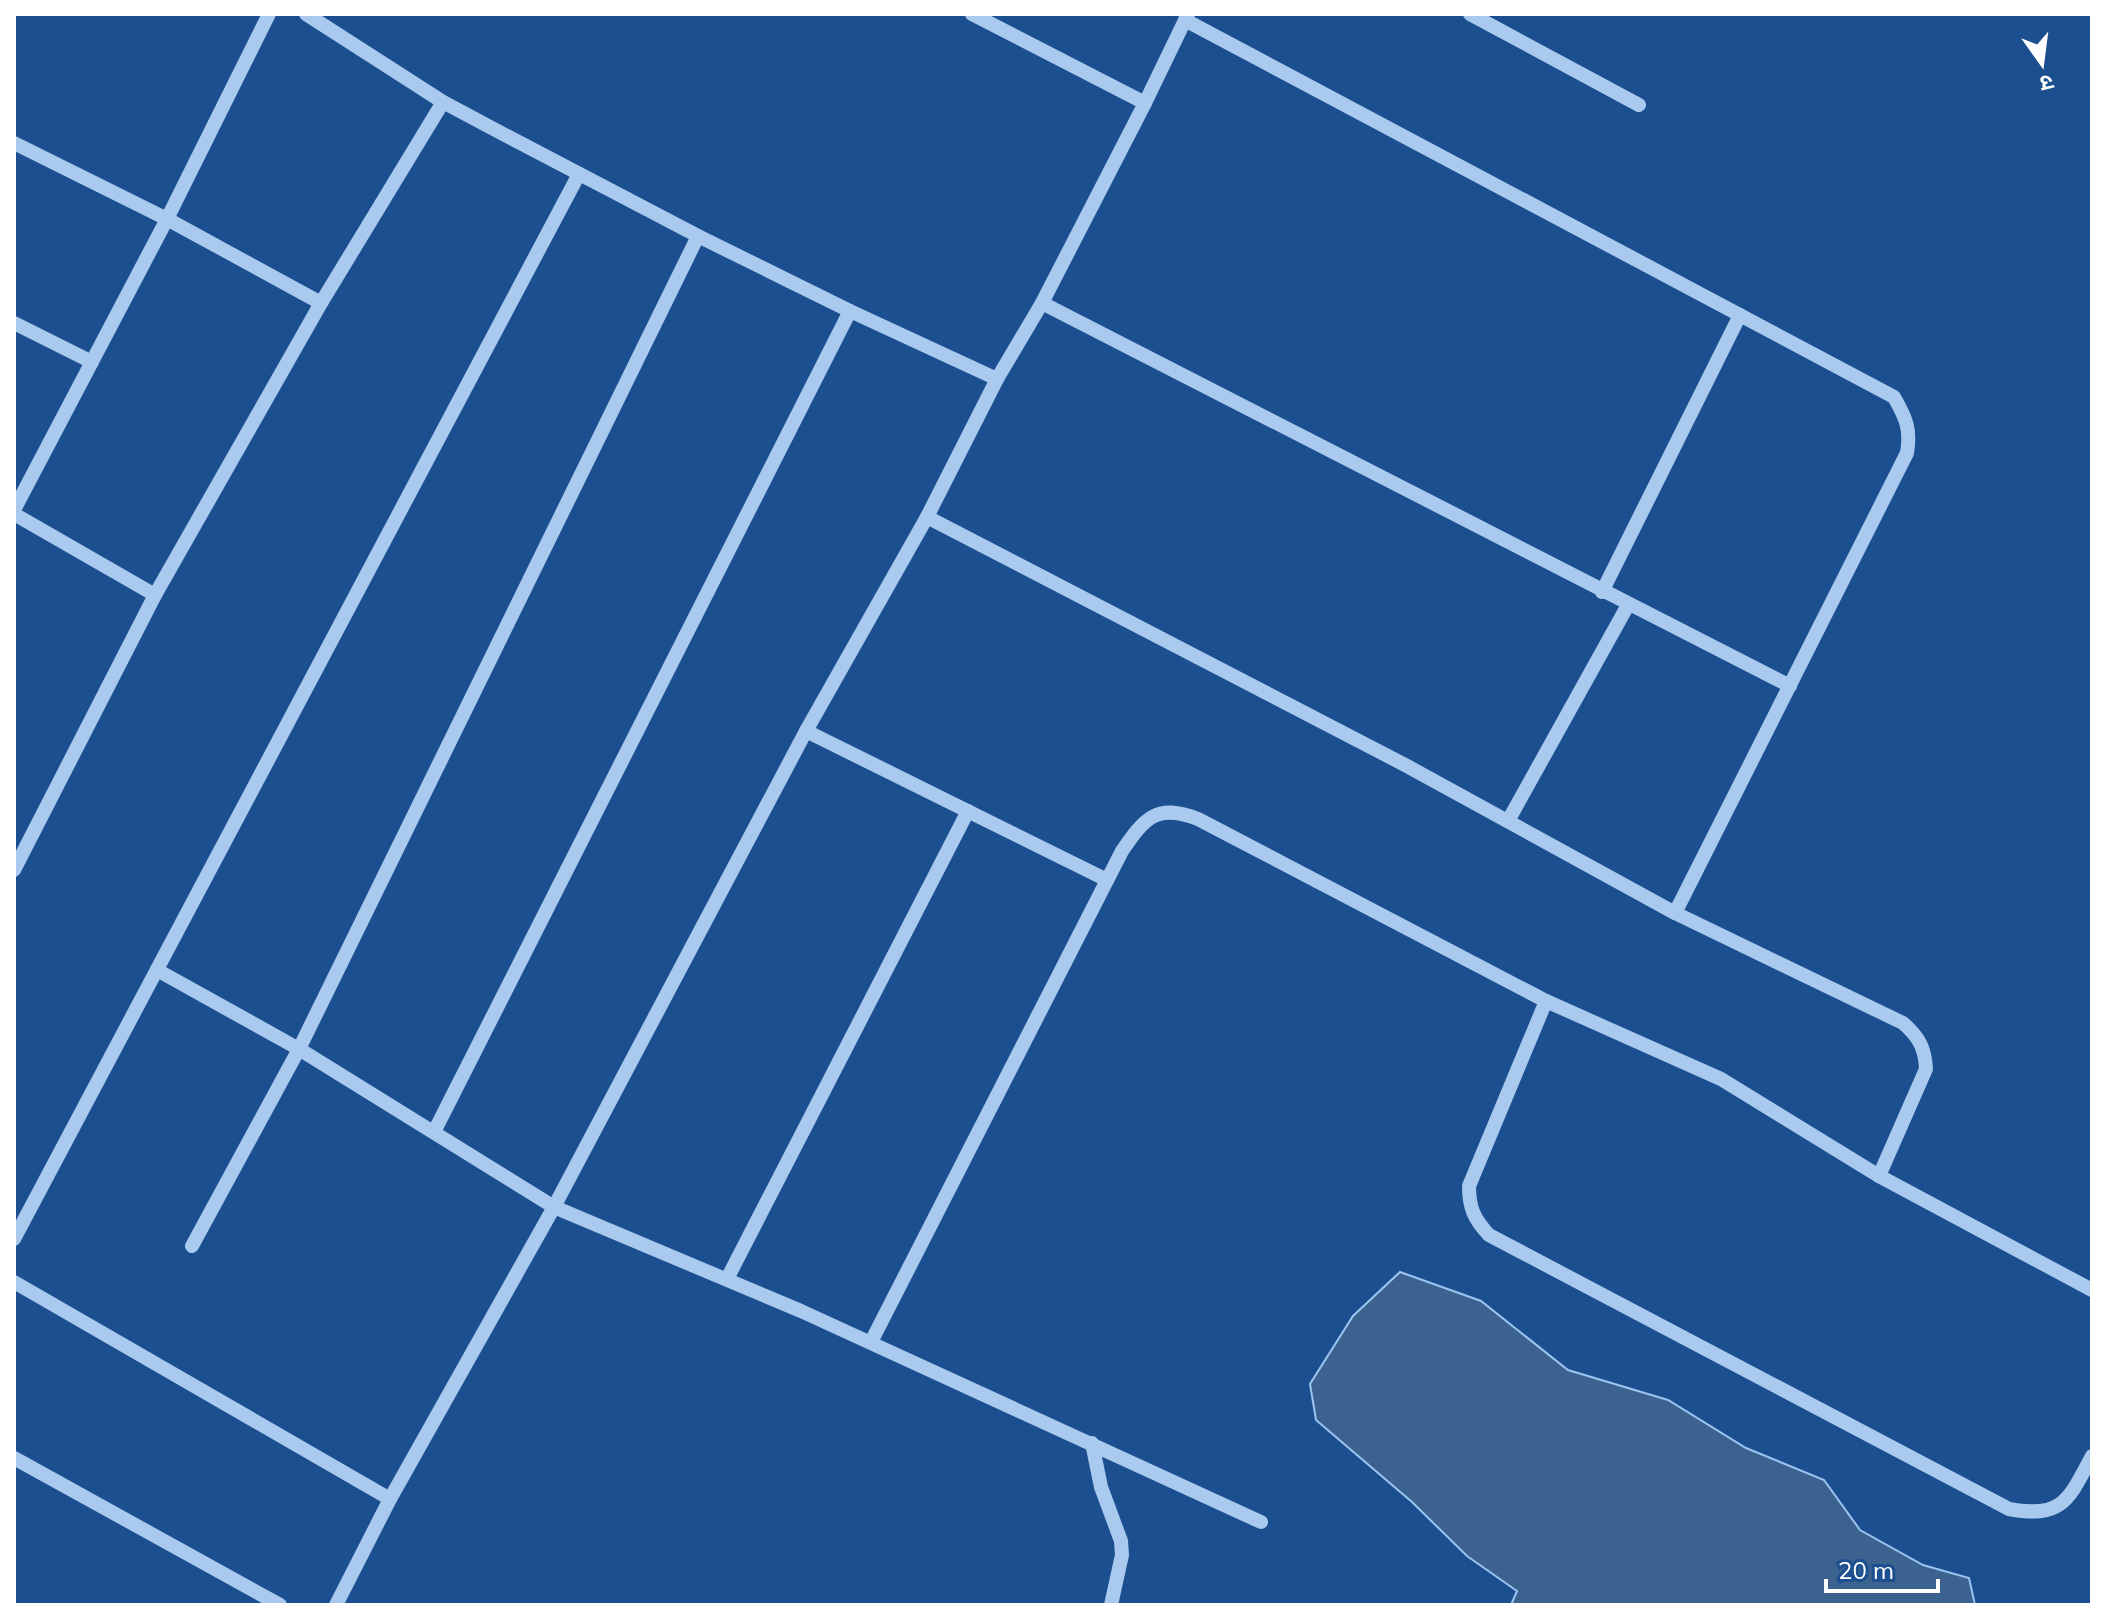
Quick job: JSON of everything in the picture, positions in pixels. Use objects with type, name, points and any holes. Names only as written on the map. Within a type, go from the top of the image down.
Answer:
[{"type":"street","points":[[155,595],[14,512],[167,219],[269,14]]},
{"type":"street","points":[[306,14],[443,102],[579,174],[850,311],[997,379]]},
{"type":"street","points":[[972,14],[1145,103]]},
{"type":"street","points":[[1470,14],[1639,105]]},
{"type":"street","points":[[336,1605],[390,1499],[554,1207],[806,731],[927,517],[997,379],[1042,303],[1186,17],[1894,397],[1910,434],[1907,453],[1675,913]]},
{"type":"street","points":[[14,870],[155,595],[321,303],[443,102]]},
{"type":"street","points":[[14,143],[167,219],[321,303]]},
{"type":"street","points":[[14,1239],[579,174]]},
{"type":"street","points":[[192,1246],[299,1049],[698,236]]},
{"type":"street","points":[[1042,303],[1790,686]]},
{"type":"street","points":[[434,1132],[850,311]]},
{"type":"street","points":[[1602,592],[1740,315]]},
{"type":"street","points":[[14,323],[92,362]]},
{"type":"street","points":[[927,517],[1379,751],[1675,913],[1903,1023],[1917,1035],[1925,1052],[1926,1069],[1879,1176]]},
{"type":"street","points":[[1508,821],[1628,605]]},
{"type":"street","points":[[806,731],[1107,880]]},
{"type":"street","points":[[727,1279],[968,811]]},
{"type":"street","points":[[871,1342],[1122,851],[1138,829],[1154,815],[1179,811],[1546,1001],[1721,1079],[1879,1176],[2092,1290]]},
{"type":"street","points":[[157,970],[299,1049],[554,1207],[871,1342],[1261,1522]]},
{"type":"street","points":[[1546,1001],[1469,1186],[1469,1206],[1477,1223],[1489,1235],[2009,1509],[2033,1513],[2049,1510],[2070,1498],[2092,1456]]},
{"type":"street","points":[[14,1282],[390,1499]]},
{"type":"street","points":[[1092,1443],[1101,1487],[1121,1541],[1122,1555],[1111,1605]]},
{"type":"street","points":[[14,1458],[280,1605]]},
{"type":"water","points":[[1400,1272],[1481,1301],[1568,1370],[1668,1400],[1746,1448],[1824,1480],[1860,1530],[1923,1565],[1969,1578],[1975,1605],[1511,1605],[1517,1591],[1467,1556],[1412,1502],[1316,1420],[1310,1384],[1353,1316]]}]
